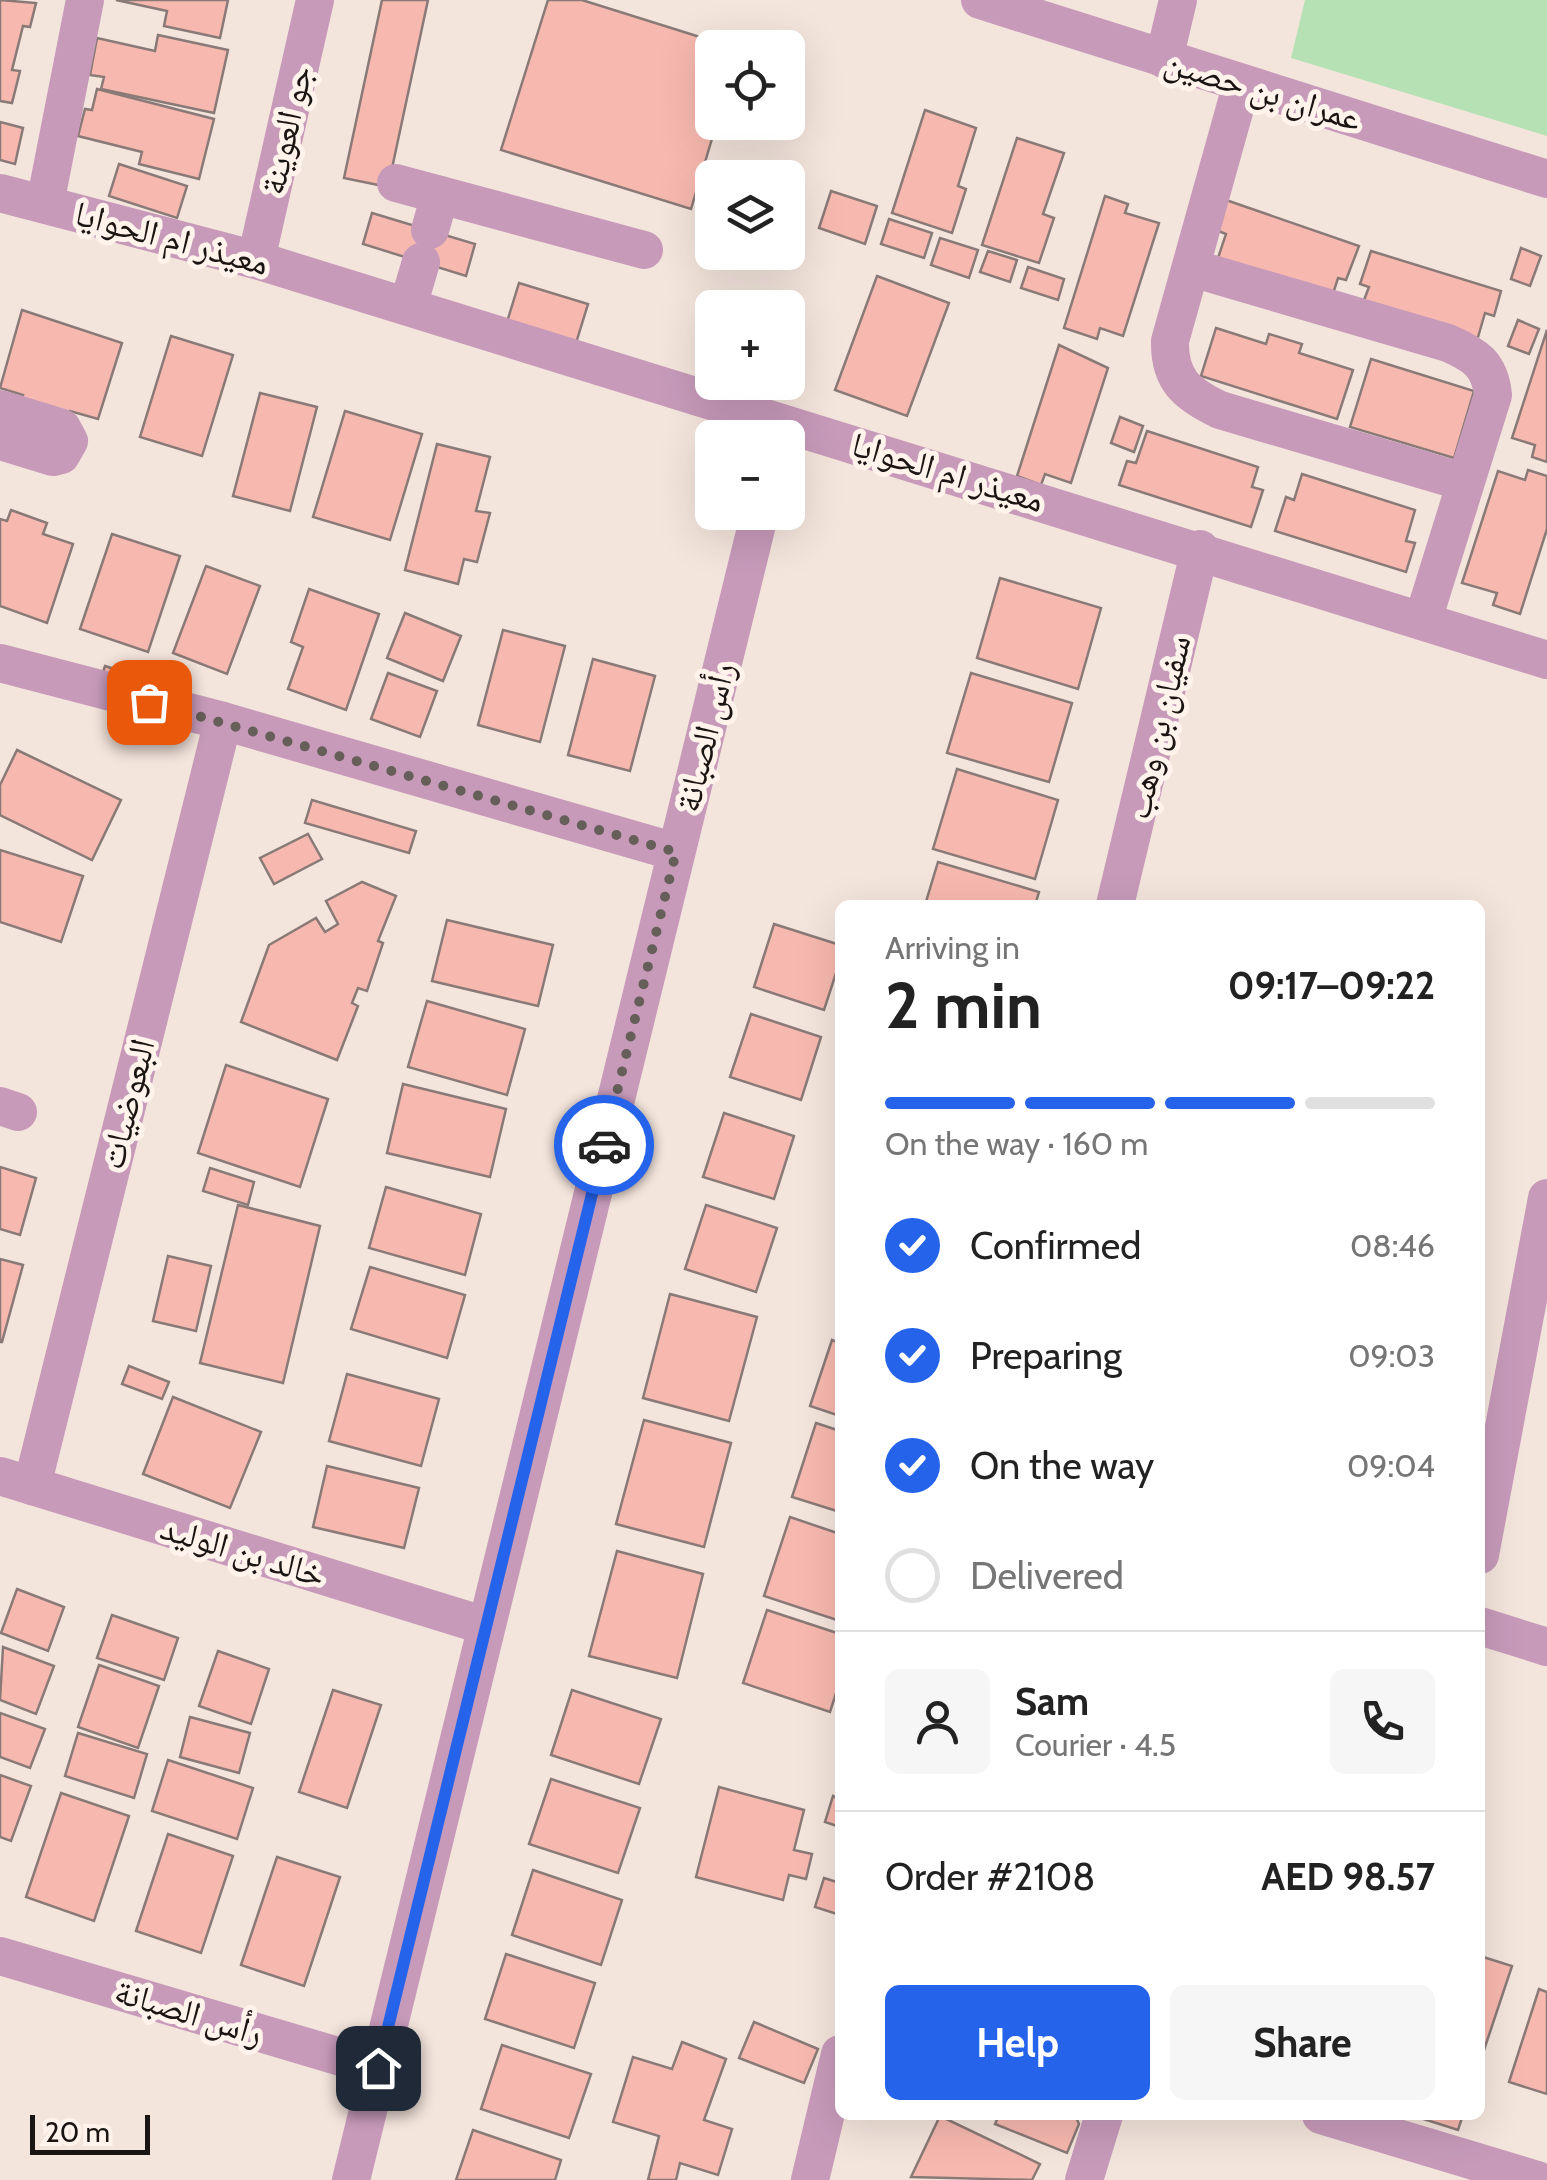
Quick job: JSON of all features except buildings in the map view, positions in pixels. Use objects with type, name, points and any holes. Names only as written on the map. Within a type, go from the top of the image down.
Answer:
[{"type":"street","points":[[45,204],[85,0]]},
{"type":"street","name":"جو العوينة","points":[[256,260],[315,0]]},
{"type":"street","name":"عمران بن حصين","points":[[980,0],[1547,179]]},
{"type":"street","points":[[1164,58],[1178,0]]},
{"type":"street","points":[[1242,83],[1170,340],[1169,364],[1177,382],[1193,397],[1220,410],[1464,482]]},
{"type":"street","points":[[396,183],[431,229],[644,250]]},
{"type":"street","name":"معيذر ام الحوايا","points":[[0,193],[256,260],[753,420]]},
{"type":"street","points":[[408,306],[431,229]]},
{"type":"street","points":[[1192,268],[1474,355],[1491,372],[1493,395],[1422,620]]},
{"type":"street","points":[[0,409],[62,428],[69,441],[61,455],[53,457],[0,442]]},
{"type":"street","name":"معيذر ام الحوايا","points":[[805,436],[1200,549],[1547,660]]},
{"type":"street","name":"رأس الصبانة","points":[[352,2180],[756,530]]},
{"type":"street","name":"سفيان بن وهب","points":[[1116,900],[1200,549]]},
{"type":"street","points":[[0,663],[223,721],[676,852]]},
{"type":"street","name":"البعوضيات","points":[[16,1481],[223,721]]},
{"type":"street","points":[[1485,1528],[1547,1198]]},
{"type":"street","name":"خالد بن الوليد","points":[[16,1481],[486,1626]]},
{"type":"street","points":[[1485,1628],[1547,1647]]},
{"type":"street","name":"رأس الصبانة","points":[[0,1956],[378,2068]]},
{"type":"street","points":[[810,2180],[835,2075]]},
{"type":"street","points":[[1084,2180],[1102,2120]]},
{"type":"street","points":[[1337,2120],[1534,2180]]},
{"type":"green space","points":[[1305,0],[1547,0],[1547,136],[1291,58]]},
{"type":"way so far","points":[[149,702],[676,852],[604,1145]]},
{"type":"route","points":[[378,2068],[604,1145]]}]
